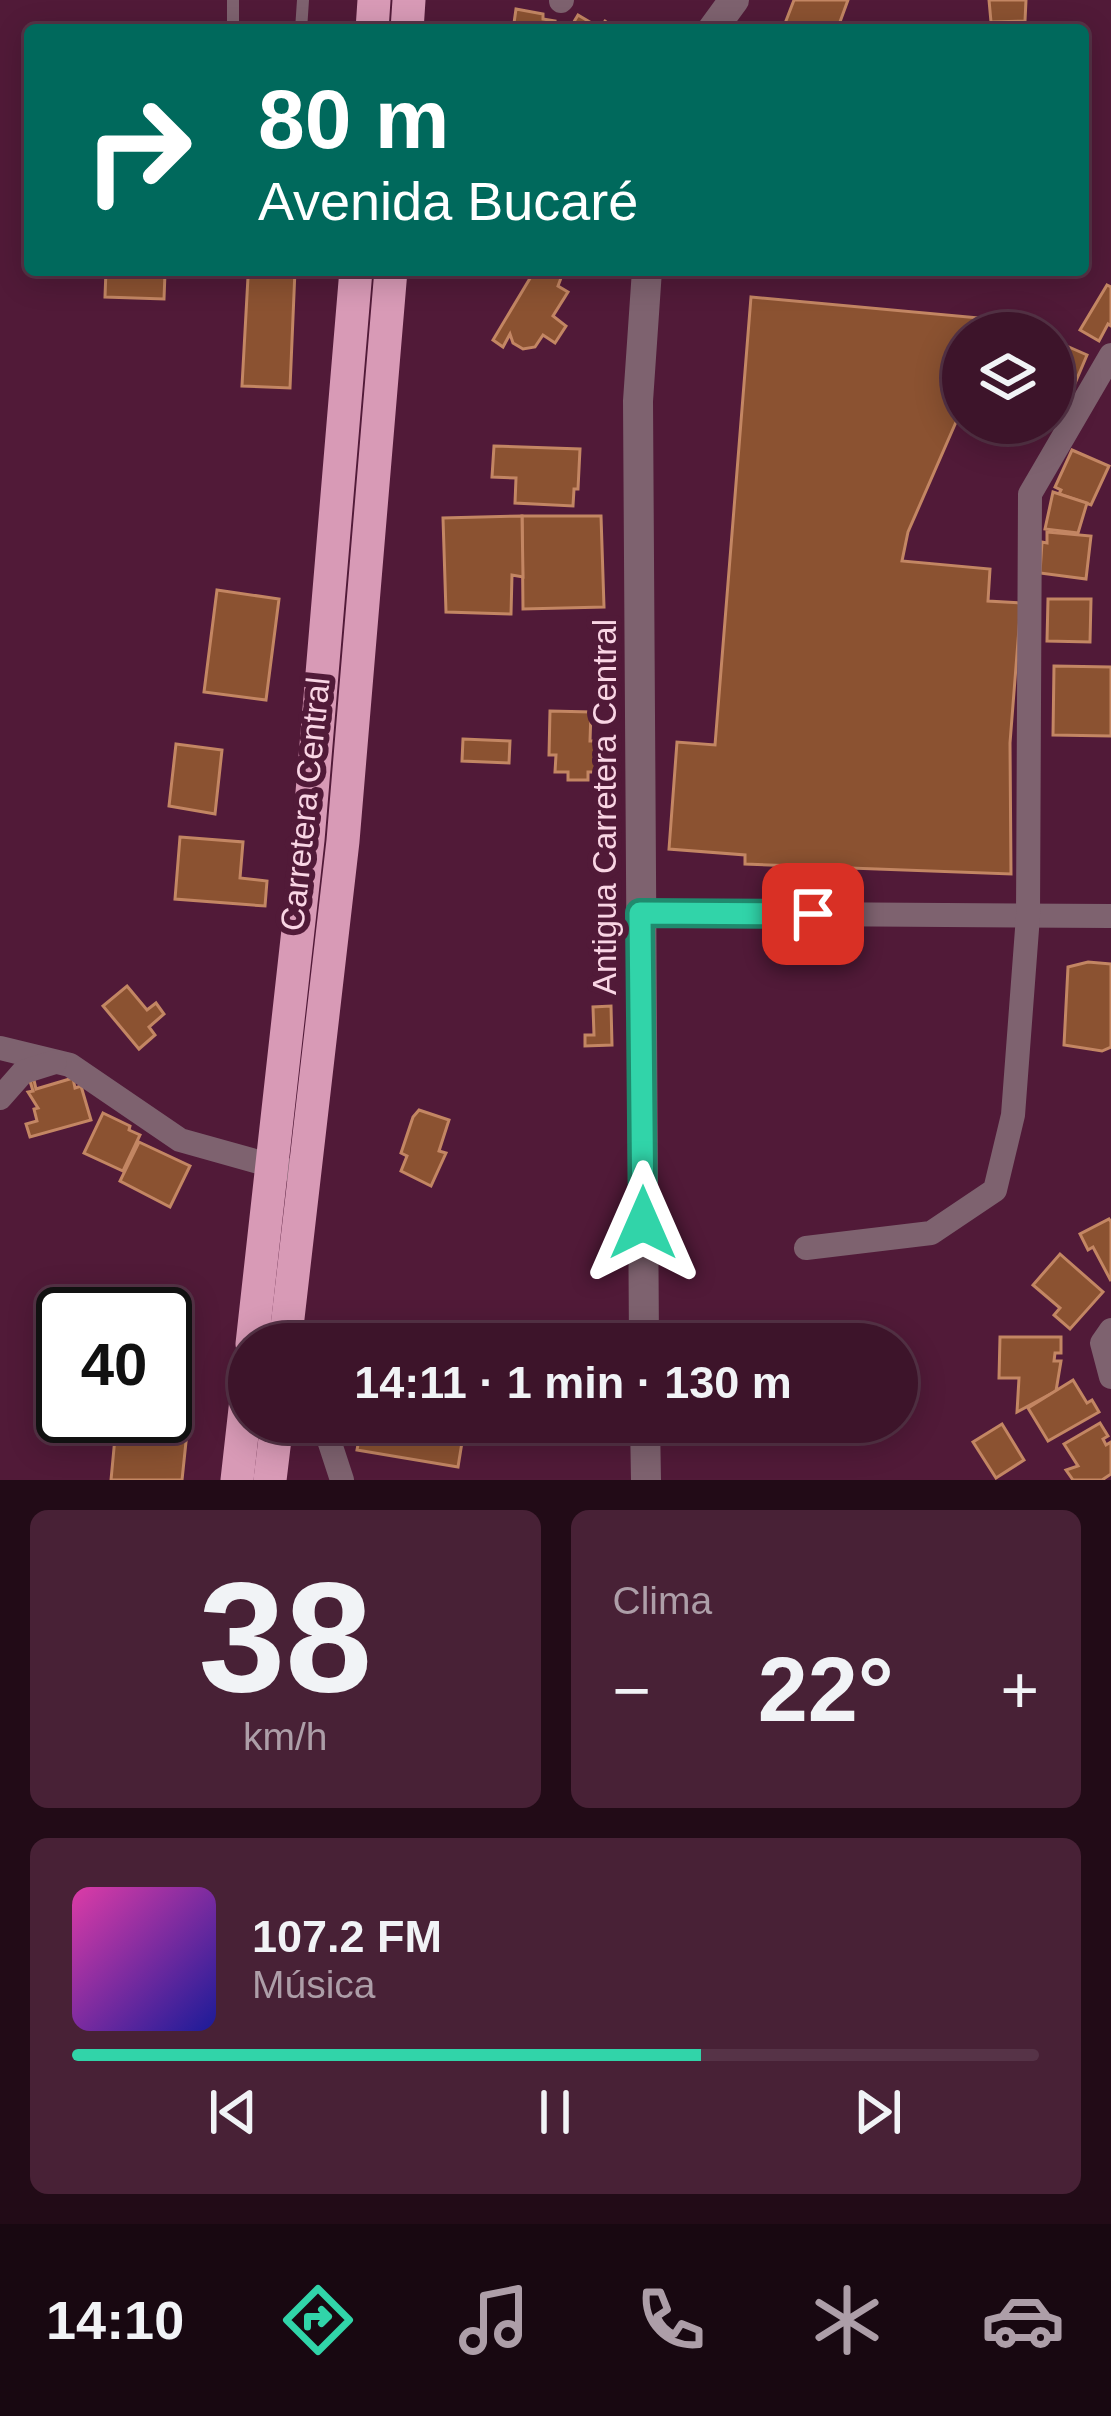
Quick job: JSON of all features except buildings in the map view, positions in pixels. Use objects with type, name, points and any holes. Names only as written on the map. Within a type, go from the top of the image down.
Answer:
[{"type":"highway","name":"Carretera Central","points":[[286,1323],[289,1169],[356,276]]},
{"type":"highway","name":"Carretera Central","points":[[256,1323],[289,1169],[343,841],[390,276]]},
{"type":"highway","points":[[237,1480],[241,1443]]},
{"type":"highway","points":[[270,1480],[274,1443]]},
{"type":"street","name":"Antigua Carretera Central","points":[[644,1323],[638,401],[647,276]]},
{"type":"street","points":[[806,1248],[931,1232],[995,1190],[1013,1114],[1028,916],[1030,494],[1111,355]]},
{"type":"street","points":[[640,913],[1111,916]]},
{"type":"street","points":[[0,1048],[70,1064],[180,1140],[289,1169]]},
{"type":"street","points":[[0,1098],[23,1072],[58,1062]]},
{"type":"street","points":[[1111,1330],[1102,1343],[1111,1377]]},
{"type":"street","points":[[329,1443],[342,1480]]},
{"type":"street","points":[[645,1443],[646,1480]]},
{"type":"route","points":[[643,1223],[640,913],[813,914]]}]
